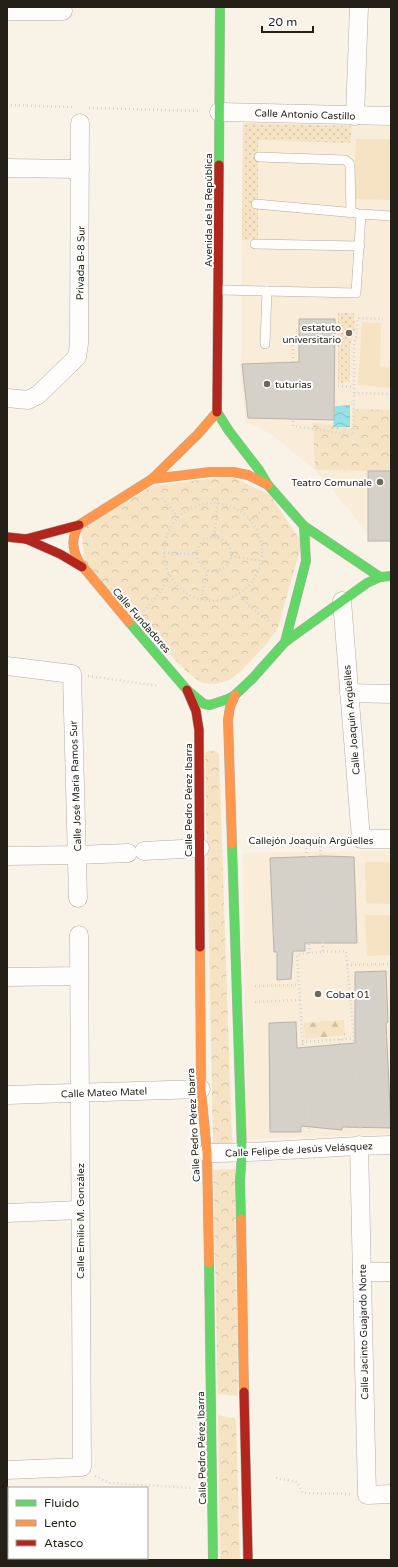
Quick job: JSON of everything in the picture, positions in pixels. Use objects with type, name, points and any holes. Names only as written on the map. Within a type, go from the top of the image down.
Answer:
[{"type":"main road","name":"Avenida de la República","points":[[217,412],[220,7]]},
{"type":"main road","points":[[26,539],[79,525],[152,479],[198,434],[217,412],[229,431],[259,470],[268,485],[304,526],[380,577],[391,576]]},
{"type":"main road","points":[[152,479],[201,473],[224,472],[246,474],[268,485]]},
{"type":"main road","name":"Calle Fundadores","points":[[79,525],[72,540],[74,555],[82,567],[187,690],[204,704],[210,705],[235,695],[253,678],[285,642],[367,583],[380,577]]},
{"type":"main road","name":"Calle Fundadores","points":[[285,642],[306,561],[304,526]]},
{"type":"main road","points":[[7,537],[26,539],[60,554],[82,567]]},
{"type":"main road","name":"Calle Pedro Pérez Ibarra","points":[[187,690],[197,716],[200,761],[201,1089],[207,1153],[215,1407],[212,1489],[213,1560]]},
{"type":"main road","points":[[235,695],[230,707],[228,720],[242,1153],[240,1180],[242,1408],[248,1560]]},
{"type":"main road","points":[[200,761],[204,751],[209,748]]},
{"type":"main road","points":[[220,748],[228,756],[229,761]]},
{"type":"street","points":[[7,11],[63,11],[62,7]]},
{"type":"street","points":[[355,116],[360,7]]},
{"type":"street","name":"Calle Antonio Castillo","points":[[219,112],[391,116]]},
{"type":"street","name":"Privada B-8 Sur","points":[[7,398],[28,400],[38,395],[77,357],[79,344],[81,113]]},
{"type":"street","points":[[7,168],[80,169]]},
{"type":"street","name":"Calle Joaquín Argüelles","points":[[342,601],[362,839]]},
{"type":"street","points":[[7,666],[72,674]]},
{"type":"street","name":"Calle José María Ramos Sur","points":[[72,674],[78,898]]},
{"type":"street","points":[[349,692],[391,694]]},
{"type":"street","name":"Callejón Joaquín Argüelles","points":[[362,839],[391,839]]},
{"type":"street","points":[[7,856],[77,855],[200,848]]},
{"type":"street","points":[[7,976],[79,976],[79,935]]},
{"type":"street","name":"Calle Emilio M. González","points":[[79,976],[82,1467]]},
{"type":"street","name":"Calle Mateo Matel","points":[[7,1095],[201,1089]]},
{"type":"street","name":"Calle Felipe de Jesús Velásquez","points":[[207,1153],[242,1153],[357,1136],[391,1145]]},
{"type":"street","name":"Calle Jacinto Guajardo Norte","points":[[357,1136],[362,1272],[367,1495]]},
{"type":"street","points":[[7,1213],[80,1210]]},
{"type":"street","points":[[362,1272],[391,1272]]},
{"type":"street","points":[[7,1470],[82,1467]]},
{"type":"street","points":[[367,1495],[391,1494]]},
{"type":"lane","points":[[259,156],[345,160],[350,166],[351,213]]},
{"type":"lane","points":[[256,204],[391,216]]},
{"type":"lane","points":[[219,290],[356,293],[361,214]]},
{"type":"lane","points":[[255,244],[360,246]]},
{"type":"lane","points":[[265,344],[267,291]]},
{"type":"path","points":[[7,105],[81,113],[219,112]]},
{"type":"path","points":[[299,339],[293,339],[293,426],[353,435],[354,343],[357,334],[358,318],[383,318]]},
{"type":"path","points":[[338,386],[354,387]]},
{"type":"path","points":[[354,393],[391,394]]},
{"type":"path","points":[[159,494],[178,517]]},
{"type":"path","points":[[214,536],[218,502]]},
{"type":"path","points":[[218,502],[233,507],[246,515],[256,529],[261,544],[261,561],[255,577],[245,589],[231,598],[214,601],[201,599],[183,591],[172,579],[169,573],[165,564],[164,553],[167,534],[178,517],[187,509],[202,504],[218,502]]},
{"type":"path","points":[[250,521],[266,508]]},
{"type":"path","points":[[214,536],[227,542],[230,547],[231,556],[227,566],[214,572],[202,566],[198,561],[197,554],[198,547],[202,542],[214,536]]},
{"type":"path","points":[[164,553],[197,554]]},
{"type":"path","points":[[231,556],[261,561]]},
{"type":"path","points":[[201,599],[208,570]]},
{"type":"path","points":[[148,617],[143,611],[162,590],[169,573]]},
{"type":"path","points":[[239,593],[249,606],[270,622]]},
{"type":"path","points":[[267,629],[273,615]]},
{"type":"path","points":[[72,674],[187,690]]},
{"type":"path","name":"Callejón Joaquín Argüelles","points":[[231,840],[362,839]]},
{"type":"path","points":[[306,840],[309,953]]},
{"type":"path","points":[[320,840],[323,952]]},
{"type":"path","points":[[315,1132],[308,1132],[297,955],[346,951],[354,1038],[357,1136],[345,1131],[338,1131]]},
{"type":"path","points":[[347,965],[391,964]]},
{"type":"path","points":[[236,987],[298,985]]},
{"type":"path","points":[[237,1003],[300,1000]]},
{"type":"path","points":[[302,1042],[391,1036]]},
{"type":"path","points":[[340,1039],[345,1131]]},
{"type":"path","points":[[82,1467],[96,1477],[109,1483],[212,1489]]},
{"type":"path","points":[[276,1478],[297,1482],[303,1493],[367,1495]]},
{"type":"shaded area","points":[[243,123],[391,126],[391,535],[366,530],[315,470],[270,433],[246,422],[241,383]]},
{"type":"shaded area","name":"Cobat 01","points":[[391,851],[391,1134],[246,1139],[243,853]]},
{"type":"green space","points":[[243,123],[352,126],[350,143],[258,140],[258,240],[242,240]]},
{"type":"green space","points":[[356,139],[391,139],[391,200],[353,199]]},
{"type":"green space","points":[[338,313],[354,313],[355,331],[350,344],[350,382],[338,383]]},
{"type":"green space","points":[[362,322],[381,323],[380,367],[391,368],[391,388],[358,385]]},
{"type":"green space","points":[[353,409],[391,410],[391,471],[315,470],[313,423],[353,428]]},
{"type":"green space","points":[[230,476],[270,495],[302,543],[277,630],[264,647],[230,680],[216,684],[202,683],[187,672],[85,566],[81,527],[153,486]]},
{"type":"green space","points":[[215,751],[219,754],[232,1144],[213,1144],[205,753]]},
{"type":"green space","points":[[365,862],[391,862],[391,904],[366,903]]},
{"type":"green space","points":[[365,915],[391,915],[391,955],[367,956]]},
{"type":"green space","points":[[344,1020],[345,1035],[305,1039],[304,1023]]},
{"type":"green space","points":[[235,1169],[238,1396],[218,1394],[213,1170]]},
{"type":"green space","points":[[218,1415],[236,1419],[240,1560],[220,1560]]},
{"type":"water","points":[[350,405],[350,427],[333,427],[335,406]]},
{"type":"building","points":[[299,319],[335,319],[334,420],[248,418],[242,364],[299,362]]},
{"type":"building","points":[[368,471],[391,471],[391,541],[368,541]]},
{"type":"building","points":[[325,856],[354,857],[357,943],[305,943],[305,951],[293,951],[291,979],[277,980],[277,952],[274,952],[270,858]]},
{"type":"building","points":[[386,971],[388,1022],[386,1023],[391,1128],[342,1127],[342,1130],[301,1126],[301,1132],[270,1132],[269,1023],[296,1022],[297,1048],[355,1043],[355,972]]},
{"type":"traffic: fast","points":[[219,165],[220,7]]},
{"type":"traffic: fast","points":[[217,412],[229,431],[259,470],[268,485],[304,526],[380,577]]},
{"type":"traffic: fast","points":[[129,622],[187,690],[204,704],[210,705],[228,699],[235,695],[253,678],[285,642],[306,561],[304,526]]},
{"type":"traffic: fast","points":[[285,642],[367,583],[380,577],[391,576]]},
{"type":"traffic: fast","points":[[232,844],[242,1153],[240,1180],[241,1219]]},
{"type":"traffic: fast","points":[[209,1263],[213,1560]]},
{"type":"traffic: slow","points":[[152,479],[198,434],[217,412]]},
{"type":"traffic: slow","points":[[129,622],[79,562],[73,544],[76,530],[79,525],[152,479],[210,472],[233,472],[248,475],[268,485]]},
{"type":"traffic: slow","points":[[232,844],[228,720],[230,707],[235,695]]},
{"type":"traffic: slow","points":[[200,947],[201,1089],[207,1153],[209,1263]]},
{"type":"traffic: slow","points":[[241,1219],[244,1392]]},
{"type":"traffic: jam","points":[[217,412],[219,165]]},
{"type":"traffic: jam","points":[[26,539],[79,525]]},
{"type":"traffic: jam","points":[[7,537],[26,539],[60,554],[82,567]]},
{"type":"traffic: jam","points":[[187,690],[196,711],[199,730],[200,947]]},
{"type":"traffic: jam","points":[[244,1392],[248,1560]]},
{"type":"place","name":"estatuto universitario","points":[[349,333]]},
{"type":"place","name":"tuturias","points":[[267,384]]},
{"type":"place","name":"Teatro Comunale","points":[[380,482]]},
{"type":"place","name":"Cobat 01","points":[[318,994]]}]
